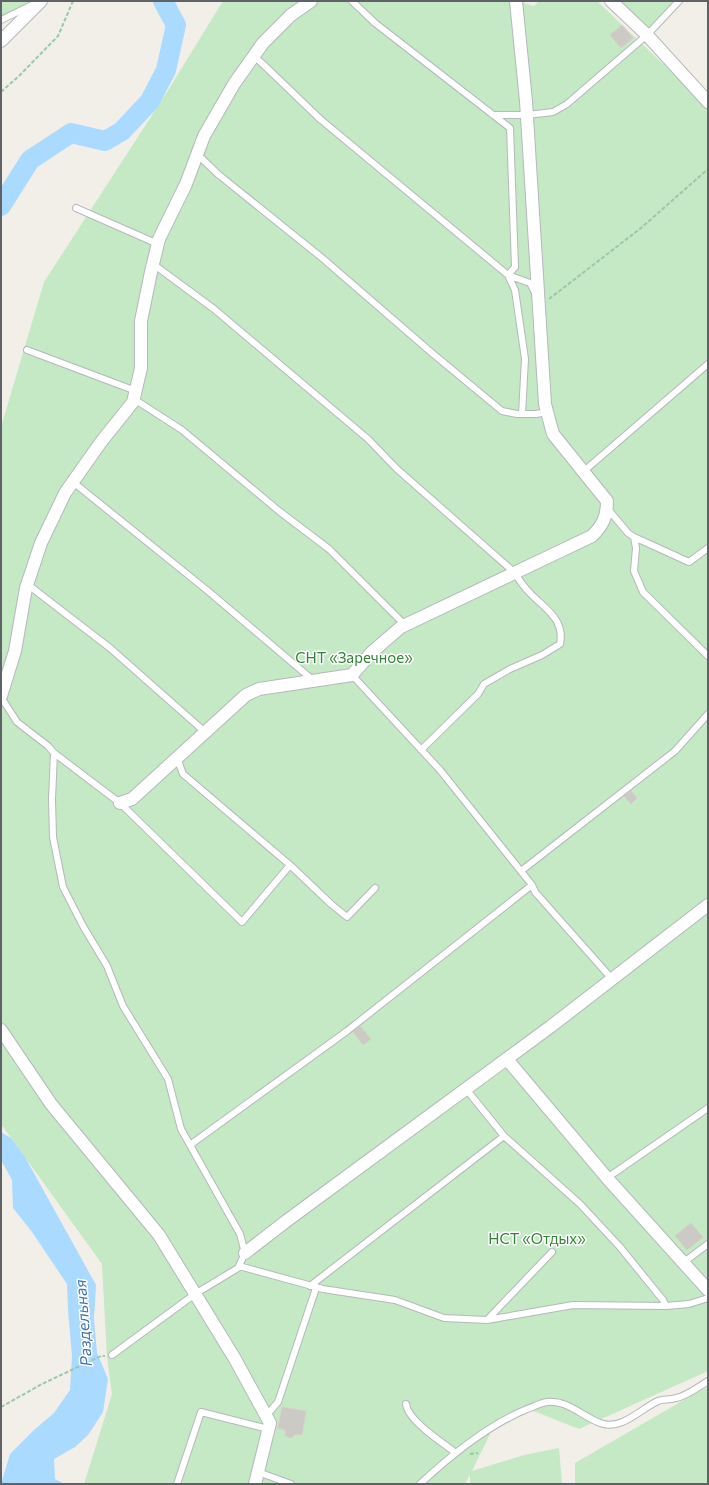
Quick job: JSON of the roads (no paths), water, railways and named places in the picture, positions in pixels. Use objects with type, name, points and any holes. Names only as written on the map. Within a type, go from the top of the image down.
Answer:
[{"type":"street","points":[[1,41],[40,1]]},
{"type":"street","points":[[1,696],[15,651],[27,584],[41,543],[65,493],[101,442],[133,402],[142,368],[142,322],[152,264],[158,244],[186,184],[204,136],[234,84],[263,43],[291,15],[311,1]]},
{"type":"street","points":[[120,803],[132,799],[246,695],[259,689],[352,675],[372,652],[401,627],[592,536],[600,528],[607,514],[607,501],[553,434],[545,404],[527,115],[516,1]]},
{"type":"street","points":[[611,1],[647,35],[708,102]]},
{"type":"street","points":[[245,1253],[291,1217],[506,1060],[708,905]]},
{"type":"street","points":[[1,1030],[51,1104],[159,1235],[235,1359],[270,1423],[255,1484]]},
{"type":"street","points":[[506,1060],[607,1178],[708,1290]]},
{"type":"lane","points":[[1,20],[40,1]]},
{"type":"lane","points":[[352,1],[375,23],[510,128],[515,267],[508,275]]},
{"type":"lane","points":[[493,114],[527,115],[553,112],[567,104],[647,35],[678,1]]},
{"type":"lane","points":[[254,56],[320,119],[508,275],[530,283],[539,303]]},
{"type":"lane","points":[[197,154],[219,175],[320,257],[502,411],[522,414],[547,412]]},
{"type":"lane","points":[[76,208],[158,244]]},
{"type":"lane","points":[[152,264],[214,309],[368,439],[397,469],[515,573],[529,592],[554,615],[562,636],[560,644],[542,655],[510,669],[484,684],[478,694],[421,750]]},
{"type":"lane","points":[[508,275],[515,290],[525,359],[522,414]]},
{"type":"lane","points":[[28,350],[135,395],[182,430],[279,511],[329,549],[405,625]]},
{"type":"lane","points":[[584,471],[708,364]]},
{"type":"lane","points":[[73,482],[208,591],[314,681]]},
{"type":"lane","points":[[607,508],[628,533],[634,537],[689,562],[708,548]]},
{"type":"lane","points":[[634,537],[636,548],[634,571],[643,592],[708,656]]},
{"type":"lane","points":[[27,584],[110,648],[205,732]]},
{"type":"lane","points":[[352,675],[440,770],[532,885],[535,892],[612,979]]},
{"type":"lane","points":[[1,696],[17,722],[48,746],[54,753],[120,803],[242,922],[290,865]]},
{"type":"lane","points":[[521,871],[675,751],[708,714]]},
{"type":"lane","points":[[54,753],[52,799],[53,838],[63,887],[83,926],[108,966],[123,1006],[168,1079],[182,1129],[240,1234],[245,1253],[238,1268],[195,1294],[112,1355]]},
{"type":"lane","points":[[177,758],[183,774],[290,865],[347,917],[375,888]]},
{"type":"lane","points":[[190,1145],[346,1031],[532,885]]},
{"type":"lane","points":[[466,1089],[504,1136],[580,1204],[620,1247],[663,1300],[666,1306]]},
{"type":"lane","points":[[607,1178],[708,1108]]},
{"type":"lane","points":[[266,1416],[278,1402],[313,1287],[504,1136]]},
{"type":"lane","points":[[684,1262],[708,1244]]},
{"type":"lane","points":[[487,1320],[552,1252]]},
{"type":"lane","points":[[239,1266],[313,1287],[395,1300],[444,1318],[487,1320],[573,1305],[666,1306],[689,1304],[708,1298]]},
{"type":"lane","points":[[420,1484],[456,1453],[510,1416],[546,1402],[557,1402],[601,1424],[612,1425],[630,1419],[659,1401],[677,1398],[708,1381]]},
{"type":"lane","points":[[406,1404],[409,1413],[416,1421],[456,1453]]},
{"type":"lane","points":[[177,1484],[201,1412],[268,1429]]},
{"type":"lane","points":[[258,1472],[291,1484]]},
{"type":"water","points":[[1,1132],[11,1138],[25,1157],[96,1285],[94,1319],[97,1353],[108,1379],[103,1412],[88,1435],[75,1447],[54,1459],[55,1479],[65,1484],[1,1484],[10,1454],[54,1413],[70,1390],[72,1356],[67,1284],[32,1232],[13,1208],[12,1180],[1,1160]]},
{"type":"waterway","name":"Раздельная","points":[[1,206],[30,160],[71,133],[105,141],[122,131],[150,101],[166,70],[176,25],[163,1]]},
{"type":"park label","name":"СНТ «Заречное»","points":[[354,658]]},
{"type":"park label","name":"НСТ «Отдых»","points":[[537,1239]]}]
